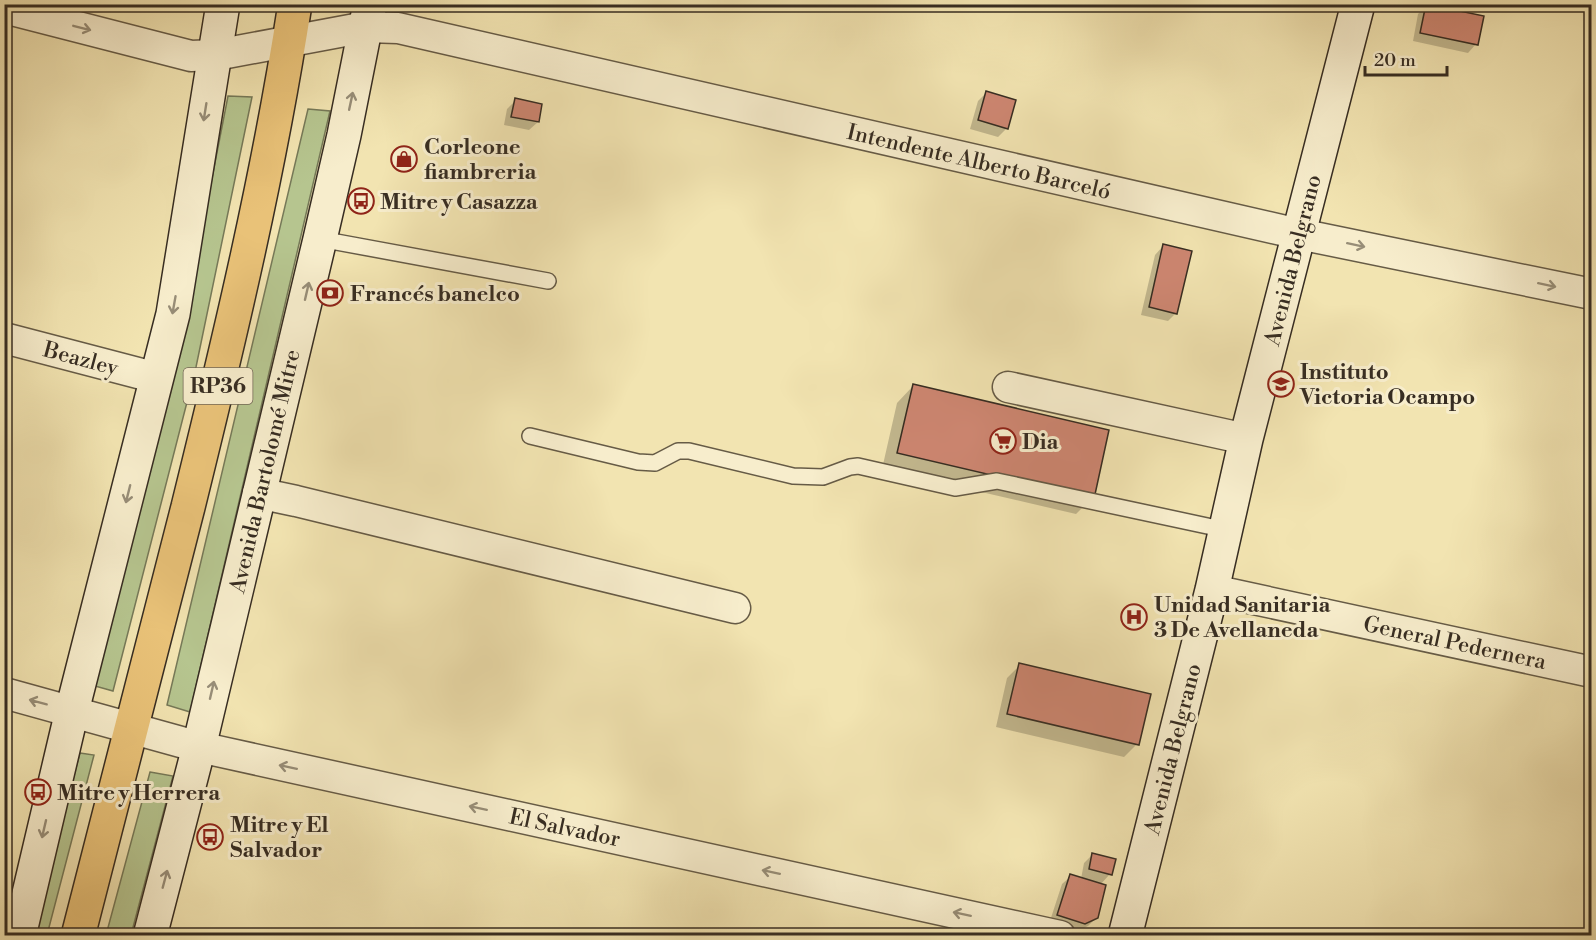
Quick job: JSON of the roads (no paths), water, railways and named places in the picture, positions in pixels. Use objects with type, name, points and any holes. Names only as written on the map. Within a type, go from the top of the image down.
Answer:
[{"type":"main road","name":"RP36","points":[[78,936],[133,728],[220,380],[275,125],[295,4]]},
{"type":"street","points":[[19,936],[72,711],[172,314],[224,4]]},
{"type":"street","name":"Avenida Belgrano","points":[[1125,936],[1212,591],[1246,439],[1358,4]]},
{"type":"street","name":"Intendente Alberto Barceló","points":[[4,8],[191,56],[216,55],[290,41],[368,16],[398,28],[1299,234],[1592,294]]},
{"type":"street","name":"Avenida Bartolomé Mitre","points":[[150,936],[199,747],[320,239],[368,16]]},
{"type":"street","name":"Beazley","points":[[4,338],[157,378]]},
{"type":"street","points":[[1008,387],[1246,439]]},
{"type":"street","points":[[258,493],[735,608]]},
{"type":"street","name":"General Pedernera","points":[[1212,591],[1592,672]]},
{"type":"street","name":"El Salvador","points":[[4,693],[199,747],[1060,936]]},
{"type":"lane","points":[[320,239],[548,281]]},
{"type":"lane","points":[[530,436],[638,462],[655,463],[678,451],[689,451],[793,476],[823,477],[850,466],[858,466],[955,488],[997,481],[1226,530]]},
{"type":"place","name":"Corleone fiambreria","points":[[404,159]]},
{"type":"place","name":"Mitre y Casazza","points":[[361,201]]},
{"type":"place","name":"Francés banelco","points":[[330,293]]},
{"type":"place","name":"Instituto Victoria Ocampo","points":[[1281,384]]},
{"type":"place","name":"Dia","points":[[1003,441]]},
{"type":"place","name":"Unidad Sanitaria 3 De Avellaneda","points":[[1134,617]]},
{"type":"place","name":"Mitre y Herrera","points":[[38,792]]},
{"type":"place","name":"Mitre y El Salvador","points":[[210,837]]}]
